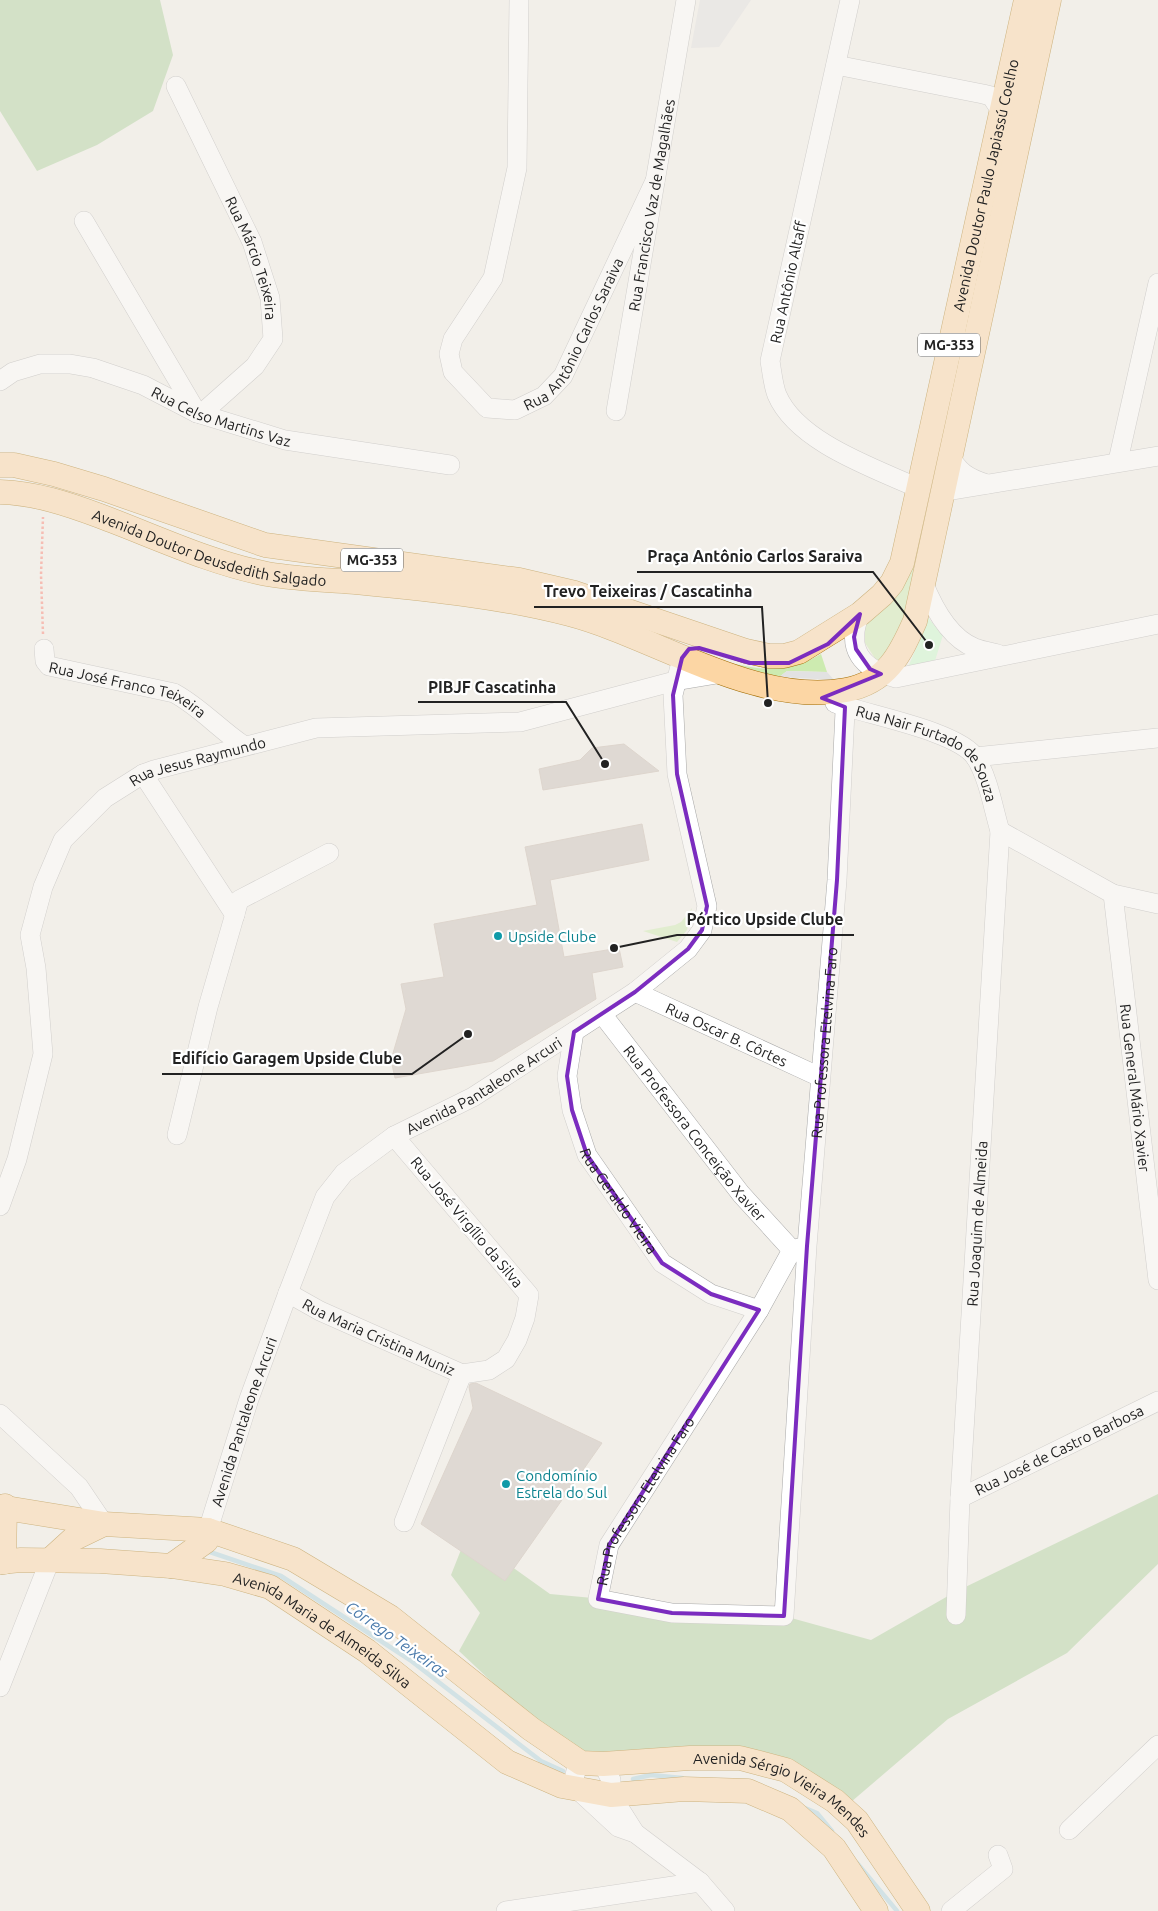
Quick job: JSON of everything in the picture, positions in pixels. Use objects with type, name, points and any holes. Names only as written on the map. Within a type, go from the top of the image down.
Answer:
[{"type":"main road","name":"Avenida Doutor Paulo Japiassú Coelho","points":[[807,648],[853,620],[882,595],[902,563],[1026,0]]},
{"type":"main road","name":"Avenida Doutor Paulo Japiassú Coelho","points":[[924,582],[941,492],[1049,0]]},
{"type":"main road","name":"Avenida Doutor Deusdedith Salgado","points":[[0,465],[14,465],[54,474],[104,489],[265,545],[519,580],[575,593],[746,651],[769,656],[784,656],[807,648]]},
{"type":"main road","name":"Avenida Doutor Deusdedith Salgado","points":[[0,492],[44,498],[72,506],[226,563],[268,574],[415,588],[492,599],[569,614],[633,636],[682,658],[777,688],[845,699],[881,674]]},
{"type":"main road","name":"MG-353","points":[[881,674],[892,665],[901,653],[915,621],[924,582]]},
{"type":"main road","points":[[682,658],[689,649],[698,648],[755,664],[789,663],[806,657],[828,644],[841,635],[853,620]]},
{"type":"main road","points":[[2,1562],[2,1506],[104,1524],[208,1530],[293,1559],[390,1618],[531,1730],[592,1764]]},
{"type":"main road","points":[[50,1560],[73,1540],[104,1524]]},
{"type":"main road","points":[[171,1566],[206,1541],[208,1530]]},
{"type":"main road","name":"Avenida Maria de Almeida Silva","points":[[2,1562],[50,1560],[100,1561],[171,1566],[225,1574],[270,1587],[368,1651],[507,1762],[562,1786],[611,1795]]},
{"type":"main road","name":"Avenida Sérgio Vieira Mendes","points":[[592,1764],[690,1758],[740,1758],[786,1770],[835,1801],[857,1821],[918,1911]]},
{"type":"main road","name":"Avenida Sérgio Vieira Mendes","points":[[611,1795],[684,1789],[748,1791],[790,1809],[834,1848],[876,1911]]},
{"type":"street","name":"Rua Antônio Carlos Saraiva","points":[[520,0],[517,168],[493,278],[453,339],[449,354],[453,372],[487,408],[515,410],[544,396],[563,376],[655,181]]},
{"type":"street","name":"Rua Francisco Vaz de Magalhães","points":[[616,411],[686,0]]},
{"type":"street","name":"Rua Antônio Altaff","points":[[850,0],[770,361],[777,395],[801,428],[836,451],[918,488]]},
{"type":"street","points":[[836,65],[991,96],[1001,111]]},
{"type":"street","points":[[983,94],[992,93],[1006,84]]},
{"type":"street","name":"Rua Márcio Teixeira","points":[[176,86],[252,242],[270,298],[273,338],[255,366],[199,413]]},
{"type":"street","points":[[84,221],[199,413]]},
{"type":"street","points":[[1118,462],[1158,282]]},
{"type":"street","name":"Rua Celso Martins Vaz","points":[[0,382],[13,372],[40,364],[70,364],[93,368],[143,385],[199,413],[285,440],[450,465]]},
{"type":"street","points":[[950,454],[961,472],[970,478],[986,484]]},
{"type":"street","points":[[941,492],[1158,456]]},
{"type":"street","points":[[924,582],[938,614],[952,632],[975,648],[1002,655]]},
{"type":"street","points":[[853,620],[856,625],[854,638],[856,649],[870,669],[896,678],[1158,624]]},
{"type":"street","name":"Rua José Franco Teixeira","points":[[44,649],[45,661],[49,666],[174,694],[193,703],[225,733],[243,745]]},
{"type":"street","name":"Avenida Pantaleone Arcuri","points":[[208,1530],[249,1399],[288,1293],[325,1197],[344,1173],[394,1136],[473,1097],[635,992],[688,950],[702,930],[707,906],[677,774],[673,695],[682,658]]},
{"type":"street","name":"Rua Jesus Raymundo","points":[[0,1206],[17,1159],[43,1054],[36,968],[30,935],[43,888],[63,840],[105,798],[143,774],[243,745],[316,728],[520,722],[675,681],[726,673]]},
{"type":"street","name":"Rua Nair Furtado de Souza","points":[[845,699],[955,740],[975,757],[986,782],[1000,832],[1113,894],[1158,904]]},
{"type":"street","name":"Rua Professora Etelvina Faro","points":[[800,1248],[609,1544],[598,1599],[672,1612],[784,1616],[800,1248],[820,1077],[837,880],[845,699]]},
{"type":"street","points":[[975,757],[1158,738]]},
{"type":"street","points":[[143,774],[235,915]]},
{"type":"street","name":"Rua Joaquim de Almeida","points":[[956,1615],[960,1498],[1000,832]]},
{"type":"street","points":[[177,1135],[208,1007],[239,900],[329,853]]},
{"type":"street","name":"Rua General Mário Xavier","points":[[1113,894],[1158,1280]]},
{"type":"street","name":"Rua Oscar B. Côrtes","points":[[635,992],[820,1077]]},
{"type":"street","name":"Rua Professora Conceição Xavier","points":[[602,1014],[741,1194],[800,1248]]},
{"type":"street","name":"Rua Geraldo Vieira","points":[[574,1032],[567,1076],[572,1110],[587,1155],[662,1263],[711,1294],[759,1310]]},
{"type":"street","name":"Rua José Virgílio da Silva","points":[[394,1136],[529,1294],[526,1318],[517,1340]]},
{"type":"street","name":"Rua Maria Cristina Muniz","points":[[288,1293],[320,1311],[462,1374],[488,1370],[506,1359],[517,1340]]},
{"type":"street","points":[[404,1522],[462,1374]]},
{"type":"street","name":"Rua José de Castro Barbosa","points":[[960,1498],[1158,1401]]},
{"type":"street","points":[[0,1414],[79,1487],[104,1524]]},
{"type":"street","points":[[0,1687],[50,1560]]},
{"type":"street","points":[[1070,1830],[1158,1745]]},
{"type":"street","points":[[635,1833],[611,1795],[611,1780],[592,1764],[574,1780],[577,1789],[618,1827],[635,1833],[700,1882],[725,1911]]},
{"type":"street","points":[[951,1911],[1003,1868],[998,1856]]},
{"type":"street","points":[[506,1911],[700,1882]]},
{"type":"path","name":"Rua José Franco Teixeira","points":[[44,498],[40,575],[44,649]]},
{"type":"highlighted area","points":[[860,614],[854,637],[856,649],[870,669],[881,674],[822,698],[845,707],[837,880],[807,1246],[784,1616],[672,1613],[598,1599],[609,1545],[759,1310],[711,1294],[662,1263],[587,1155],[572,1110],[567,1076],[574,1032],[635,992],[688,949],[702,930],[707,906],[677,774],[673,695],[682,658],[689,649],[699,648],[750,663],[789,663],[828,644]]},
{"type":"shaded area","points":[[700,0],[751,0],[719,47],[691,48]]},
{"type":"shaded area","points":[[787,671],[827,672],[834,680],[779,677]]},
{"type":"green space","points":[[0,0],[160,0],[173,55],[153,111],[97,145],[37,171],[0,111]]},
{"type":"green space","points":[[920,525],[926,526],[901,634],[882,662],[876,660],[865,643],[865,622]]},
{"type":"green space","points":[[924,613],[943,635],[934,664],[908,667],[921,637]]},
{"type":"green space","points":[[821,654],[827,672],[787,671],[779,677],[722,661],[748,667],[772,669],[796,665]]},
{"type":"green space","points":[[692,908],[687,930],[677,942],[643,931],[675,925],[681,922]]},
{"type":"green space","points":[[1158,1494],[1158,1564],[1067,1653],[948,1719],[844,1808],[752,1756],[565,1751],[459,1651],[480,1613],[451,1575],[468,1532],[497,1556],[550,1594],[784,1616],[871,1640],[955,1592]]},
{"type":"building","points":[[624,744],[659,771],[543,790],[539,769],[580,760],[592,748]]},
{"type":"building","points":[[642,824],[649,860],[550,880],[564,957],[619,948],[623,967],[592,973],[596,999],[493,1061],[395,1078],[391,1060],[406,1009],[401,984],[444,977],[434,924],[537,905],[525,847]]},
{"type":"building","name":"Condomínio Estrela do Sul","points":[[476,1383],[602,1443],[505,1581],[421,1524],[473,1408],[469,1387],[470,1384]]},
{"type":"waterway","name":"Córrego Teixeiras","points":[[207,1551],[281,1576],[410,1660],[541,1761],[563,1771]]},
{"type":"waterway","name":"Córrego Teixeiras","points":[[633,1779],[651,1775],[682,1778]]},
{"type":"waterway","name":"Córrego Teixeiras","points":[[805,1808],[817,1813],[832,1831]]},
{"type":"waterway","name":"Córrego Teixeiras","points":[[857,1863],[897,1911]]},
{"type":"place","name":"Praça Antônio Carlos Saraiva","points":[[929,645]]},
{"type":"place","name":"Trevo Teixeiras / Cascatinha","points":[[768,703]]},
{"type":"place","name":"PIBJF Cascatinha","points":[[605,764]]},
{"type":"place","name":"Upside Clube","points":[[498,936]]},
{"type":"place","name":"Pórtico Upside Clube","points":[[614,948]]},
{"type":"place","name":"Edifício Garagem Upside Clube","points":[[468,1034]]},
{"type":"place","name":"Condomínio Estrela do Sul","points":[[506,1484]]}]
